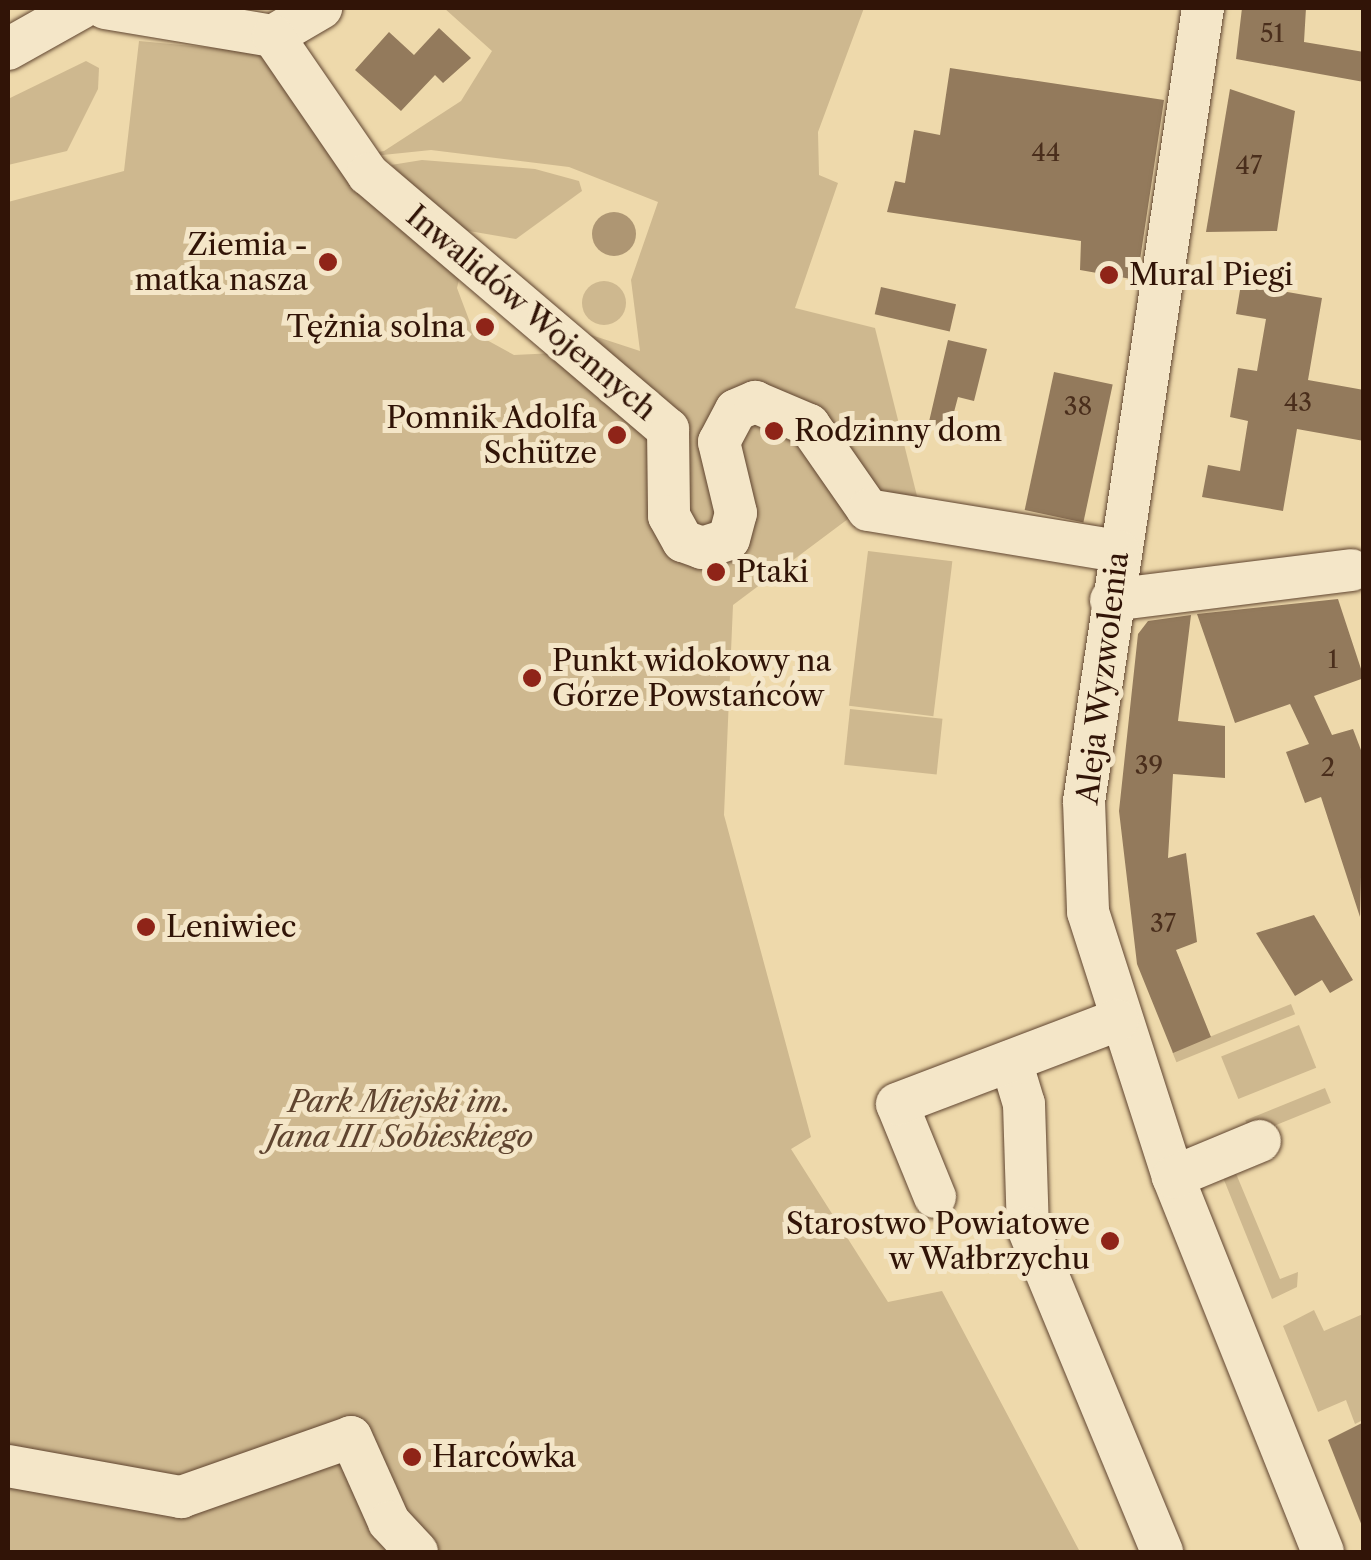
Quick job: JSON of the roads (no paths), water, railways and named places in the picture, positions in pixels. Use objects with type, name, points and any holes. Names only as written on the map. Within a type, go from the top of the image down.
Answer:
[{"type":"street","points":[[8,49],[81,8]]},
{"type":"street","points":[[106,8],[273,36],[322,8]]},
{"type":"street","name":"Aleja Wyzwolenia","points":[[1203,8],[1110,600],[1084,800],[1088,912],[1118,1020],[1173,1177],[1323,1552]]},
{"type":"street","name":"Inwalidów Wojennych","points":[[273,36],[368,174],[668,429],[669,516],[682,541],[702,548],[729,539],[736,513],[719,442],[736,410],[754,402],[809,425],[868,510],[1119,551]]},
{"type":"street","points":[[1110,600],[1359,572]]},
{"type":"street","points":[[935,1198],[896,1104],[1118,1020]]},
{"type":"street","points":[[1011,1061],[1024,1104],[1028,1228],[1162,1552]]},
{"type":"street","points":[[1173,1177],[1260,1142]]},
{"type":"street","points":[[8,1466],[182,1497],[352,1437],[388,1522],[417,1552]]},
{"type":"place","name":"Ziemia - matka nasza","points":[[328,262]]},
{"type":"place","name":"Mural Piegi","points":[[1109,275]]},
{"type":"place","name":"Tężnia solna","points":[[485,327]]},
{"type":"place","name":"Rodzinny dom","points":[[774,431]]},
{"type":"place","name":"Pomnik Adolfa Schütze","points":[[617,435]]},
{"type":"place","name":"Ptaki","points":[[716,572]]},
{"type":"place","name":"Punkt widokowy na Górze Powstańców","points":[[532,678]]},
{"type":"place","name":"Leniwiec","points":[[146,927]]},
{"type":"place","name":"Starostwo Powiatowe w Wałbrzychu","points":[[1110,1241]]},
{"type":"place","name":"Harcówka","points":[[412,1457]]},
{"type":"park label","name":"Park Miejski im. Jana III Sobieskiego","points":[[400,1119]]}]
